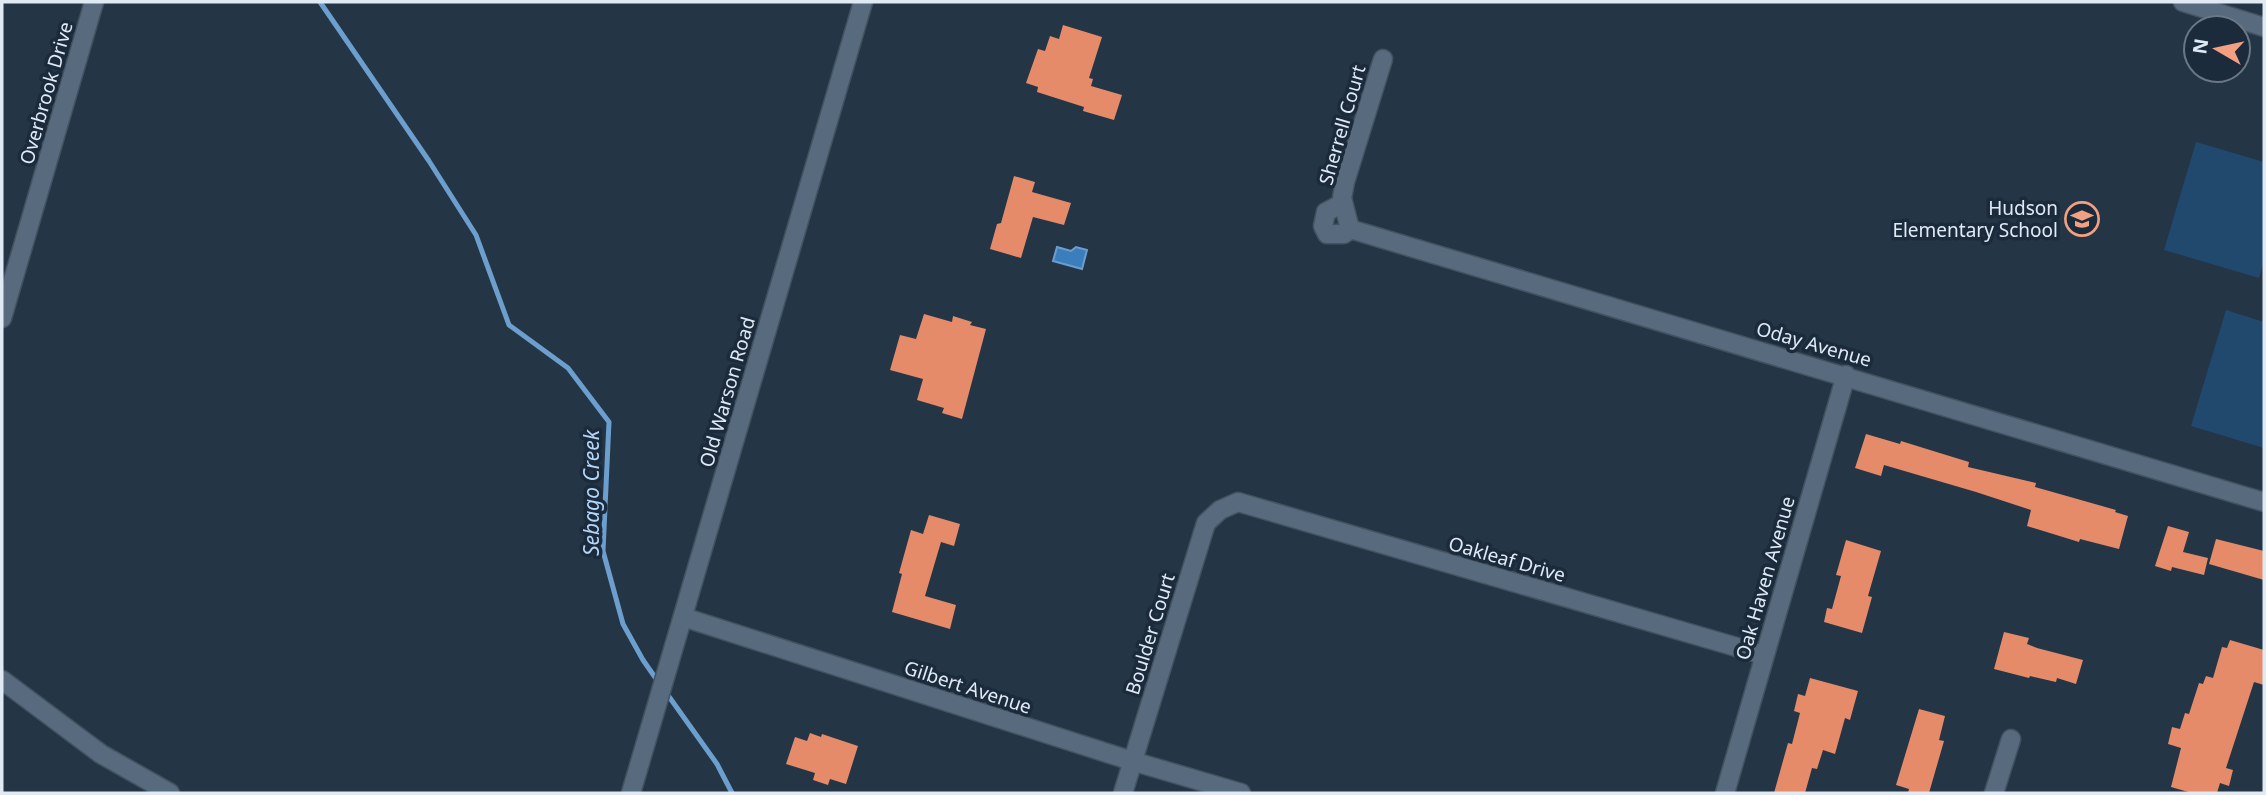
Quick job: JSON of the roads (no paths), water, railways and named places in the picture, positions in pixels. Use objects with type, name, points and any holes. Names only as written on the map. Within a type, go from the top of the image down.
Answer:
[{"type":"street","name":"Overbrook Drive","points":[[2,318],[94,2]]},
{"type":"street","name":"Old Warson Road","points":[[631,793],[863,2]]},
{"type":"street","points":[[2183,2],[2264,27]]},
{"type":"street","name":"Sherrell Court","points":[[1343,203],[1326,212],[1323,226],[1327,234],[1344,234],[1350,229],[1343,203],[1345,181],[1382,59]]},
{"type":"street","name":"Oday Avenue","points":[[1350,229],[2264,502]]},
{"type":"street","name":"Oak Haven Avenue","points":[[1725,793],[1846,375]]},
{"type":"street","name":"Oakleaf Drive","points":[[1238,502],[1764,655]]},
{"type":"street","name":"Boulder Court","points":[[1123,793],[1206,523],[1220,510],[1238,502]]},
{"type":"street","name":"Gilbert Avenue","points":[[683,617],[1132,761],[1241,793]]},
{"type":"street","points":[[2,680],[101,754],[170,793]]},
{"type":"street","points":[[1994,793],[2011,739]]},
{"type":"waterway","name":"Sebago Creek","points":[[320,2],[429,161],[476,235],[509,325],[568,368],[609,422],[603,551],[623,624],[659,683]]},
{"type":"waterway","name":"Sebago Creek","points":[[665,691],[717,764],[732,793]]},
{"type":"place","name":"Hudson Elementary School","points":[[2082,219]]}]
